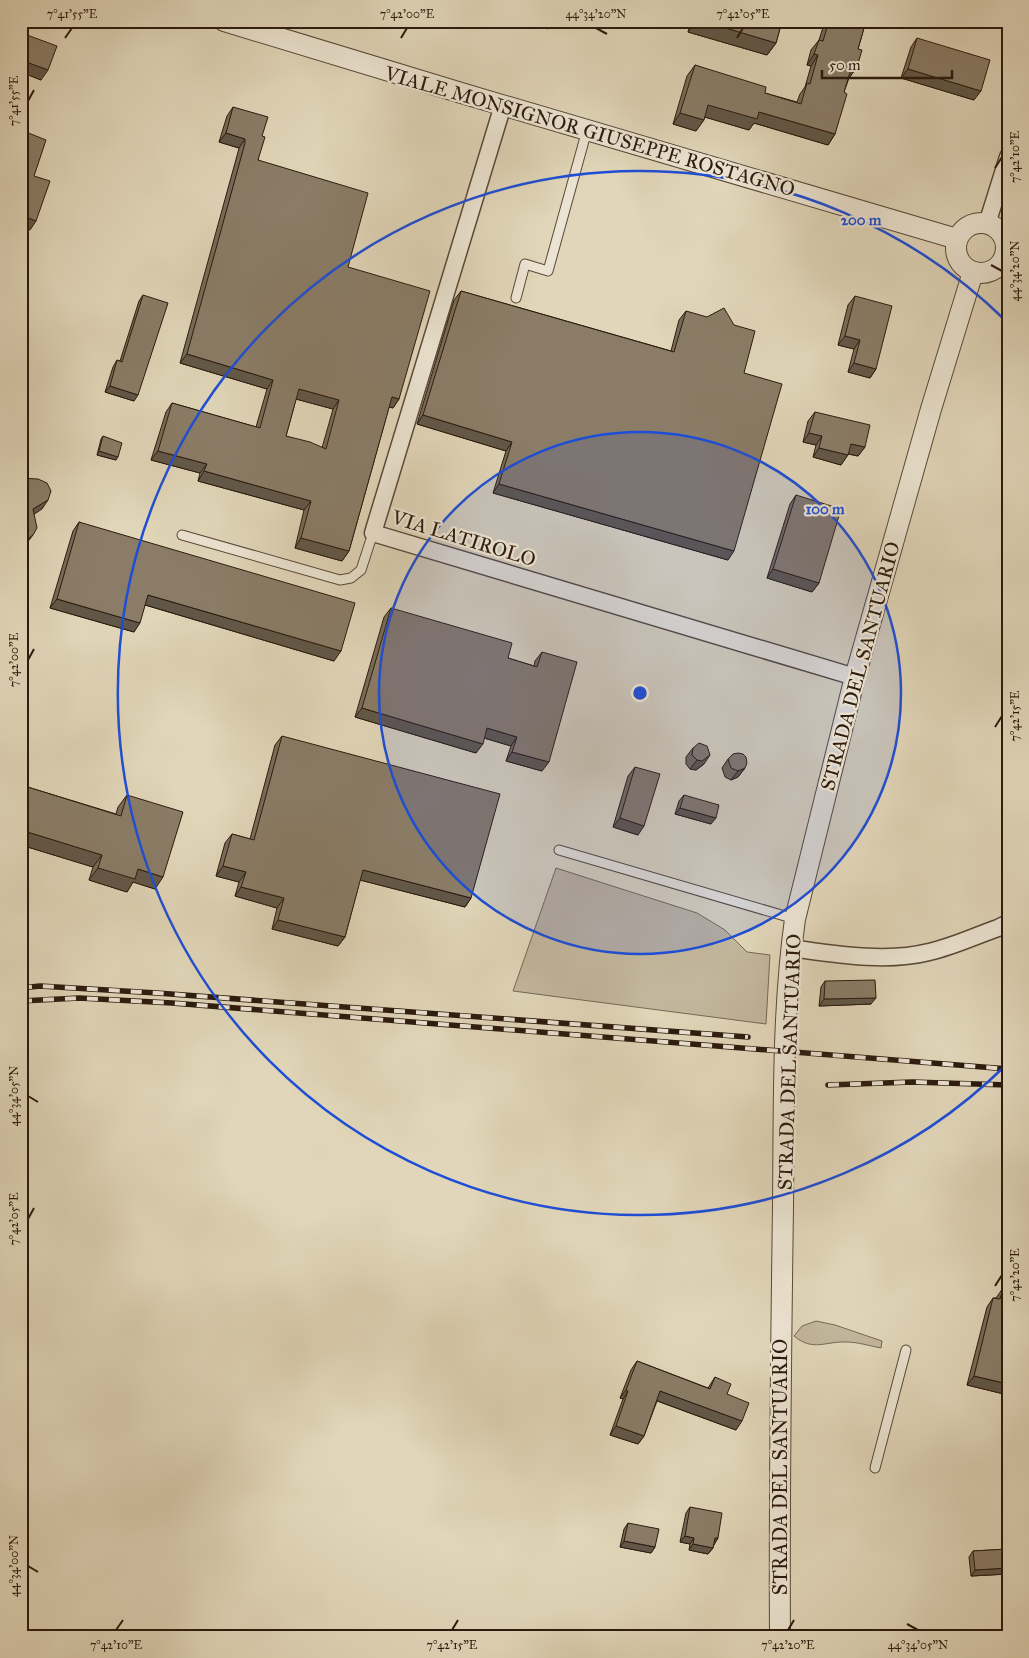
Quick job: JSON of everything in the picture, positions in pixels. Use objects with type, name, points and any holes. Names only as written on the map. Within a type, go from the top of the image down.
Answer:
[{"type":"street","name":"VIALE MONSIGNOR GIUSEPPE ROSTAGNO","points":[[224,21],[957,239]]},
{"type":"street","name":"VIA LATIROLO","points":[[503,105],[373,533],[855,677]]},
{"type":"street","points":[[988,224],[1008,157]]},
{"type":"street","points":[[980,223],[988,224],[1000,232],[1004,238],[1007,253],[997,267],[990,272],[973,272],[966,269],[956,255],[957,239],[966,227],[980,223]]},
{"type":"street","name":"STRADA DEL SANTUARIO","points":[[780,1637],[779,1457],[785,1052],[791,948],[795,919],[855,677],[930,409],[973,272]]},
{"type":"street","points":[[791,948],[894,958],[929,952],[1008,923]]},
{"type":"lane","points":[[516,298],[525,264],[548,271],[587,130]]},
{"type":"lane","points":[[182,535],[340,580],[351,578],[361,570],[373,533]]},
{"type":"lane","points":[[559,850],[795,919]]},
{"type":"lane","points":[[875,1468],[906,1350]]},
{"type":"shaded area","points":[[556,868],[697,913],[725,930],[747,952],[770,955],[766,1024],[513,991]]},
{"type":"shaded area","points":[[816,1321],[835,1325],[882,1341],[881,1348],[850,1342],[814,1345],[807,1344],[794,1336],[802,1326]]},
{"type":"building","points":[[702,21],[782,21],[776,43]]},
{"type":"building","points":[[829,21],[866,21],[858,49],[862,50],[857,67],[852,66],[844,92],[847,94],[835,134],[759,112],[757,119],[708,105],[704,120],[680,113],[695,65],[766,87],[765,93],[801,104],[807,83],[810,84],[818,55],[814,54],[819,40],[823,41]]},
{"type":"building","points":[[27,35],[57,46],[48,70],[21,60],[21,52]]},
{"type":"building","points":[[917,38],[990,60],[981,91],[908,69]]},
{"type":"building","points":[[233,107],[268,117],[262,136],[265,137],[258,160],[368,193],[348,267],[430,291],[399,399],[392,397],[349,551],[301,538],[311,501],[204,471],[207,464],[158,451],[172,403],[260,428],[273,380],[187,354],[245,143],[245,139],[226,133]],"holes":[[[299,389],[339,400],[326,449],[310,442],[286,436]]]},
{"type":"building","points":[[21,130],[46,140],[34,176],[50,181],[36,221],[21,215]]},
{"type":"building","points":[[461,291],[674,352],[686,311],[707,317],[724,308],[734,325],[755,331],[744,373],[782,384],[734,551],[499,484],[512,442],[423,415]]},
{"type":"building","points":[[143,295],[168,303],[138,395],[110,386],[117,360],[122,362]]},
{"type":"building","points":[[855,296],[892,306],[876,369],[854,363],[860,340],[845,336]]},
{"type":"building","points":[[815,412],[870,425],[865,447],[851,444],[848,455],[819,448],[822,436],[809,433]]},
{"type":"building","points":[[103,436],[122,443],[118,457],[99,451]]},
{"type":"building","points":[[21,478],[38,479],[47,483],[51,491],[48,500],[33,509],[37,528],[33,535],[29,538],[21,539]]},
{"type":"building","points":[[796,495],[841,509],[819,583],[773,569]]},
{"type":"building","points":[[79,522],[355,603],[341,651],[148,595],[140,623],[57,599]]},
{"type":"building","points":[[21,588],[26,590],[21,602]]},
{"type":"building","points":[[391,608],[512,643],[508,658],[537,667],[542,652],[577,662],[549,762],[512,752],[517,737],[487,728],[483,744],[362,708]]},
{"type":"building","points":[[282,736],[500,794],[471,898],[363,870],[345,937],[278,920],[284,898],[241,887],[246,872],[223,866],[232,834],[254,840]]},
{"type":"building","points":[[699,743],[707,746],[710,755],[702,761],[697,760],[692,755],[693,748]]},
{"type":"building","points":[[738,753],[746,757],[747,763],[745,768],[738,771],[731,768],[728,759],[733,754]]},
{"type":"building","points":[[635,767],[660,774],[644,826],[620,818]]},
{"type":"building","points":[[21,785],[121,816],[127,795],[183,812],[163,877],[138,869],[135,879],[98,868],[102,855],[21,830]]},
{"type":"building","points":[[684,795],[719,805],[716,818],[680,808]]},
{"type":"building","points":[[875,980],[876,998],[824,999],[825,981]]},
{"type":"building","points":[[1003,1288],[1008,1289],[1008,1384],[974,1376],[993,1298],[1000,1299]]},
{"type":"building","points":[[637,1361],[710,1389],[715,1377],[731,1384],[727,1394],[749,1403],[742,1421],[660,1391],[644,1436],[616,1426],[628,1391],[626,1390]]},
{"type":"building","points":[[690,1507],[722,1513],[718,1538],[715,1538],[713,1548],[693,1544],[694,1538],[685,1536]]},
{"type":"building","points":[[628,1523],[659,1529],[655,1547],[624,1541]]},
{"type":"building","points":[[1008,1549],[1008,1568],[975,1570],[973,1551]]},
{"type":"railway","points":[[21,988],[40,986],[157,993],[748,1037]]},
{"type":"railway","points":[[21,1001],[79,998],[172,1003],[1008,1069]]},
{"type":"railway","points":[[828,1085],[912,1082],[1008,1085]]}]
